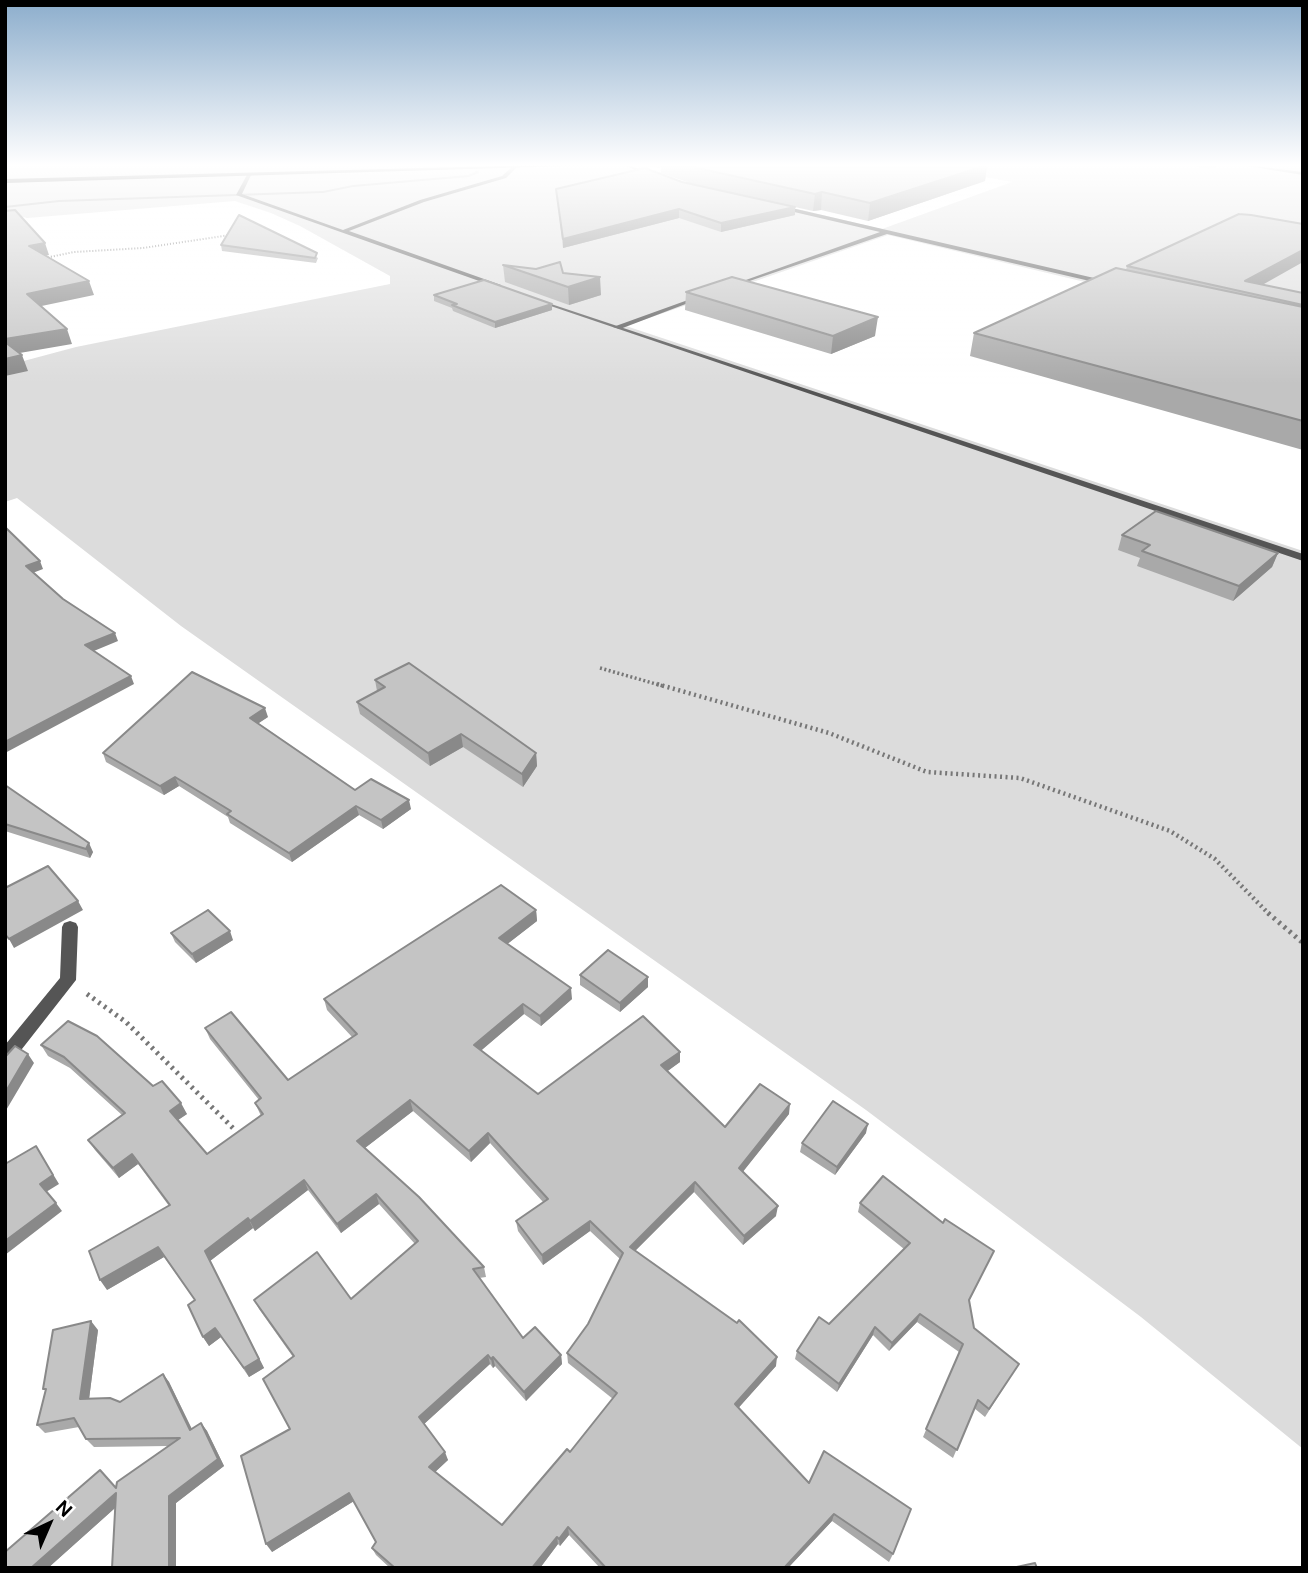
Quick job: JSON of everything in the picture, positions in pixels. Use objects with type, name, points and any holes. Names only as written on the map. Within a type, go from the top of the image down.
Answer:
[{"type":"street","points":[[358,237],[512,291]]},
{"type":"street","points":[[720,290],[873,237]]},
{"type":"street","points":[[912,237],[1115,285]]},
{"type":"street","points":[[525,295],[1303,558]]},
{"type":"street","points":[[617,327],[708,295]]},
{"type":"street","points":[[5,1058],[68,980],[70,927]]},
{"type":"path","points":[[39,259],[74,252],[143,248],[213,237]]},
{"type":"path","points":[[600,668],[829,733],[927,772],[1020,778],[1170,831],[1215,859],[1256,903],[1303,943]]},
{"type":"path","points":[[68,980],[126,1022],[236,1131]]},
{"type":"shaded area","points":[[321,237],[881,237],[626,326],[1303,551],[1303,1449],[1141,1317],[866,1110],[181,626],[17,498],[5,502],[5,366],[76,347],[390,284],[390,276]]},
{"type":"shaded area","points":[[898,237],[1303,237],[1303,334]]},
{"type":"building","points":[[5,237],[40,237],[45,243],[29,246],[89,281],[27,294],[67,329],[5,339]]},
{"type":"building","points":[[226,237],[285,237],[317,253],[315,258],[221,245]]},
{"type":"building","points":[[1189,237],[1303,237],[1303,250],[1245,281],[1303,293],[1303,305],[1127,266]]},
{"type":"building","points":[[560,262],[563,273],[600,277],[568,287],[503,265],[536,269]]},
{"type":"building","points":[[1116,268],[1303,307],[1303,421],[974,333]]},
{"type":"building","points":[[732,277],[878,317],[833,336],[686,292]]},
{"type":"building","points":[[484,280],[552,304],[495,322],[434,295]]},
{"type":"building","points":[[5,342],[22,355],[5,359]]},
{"type":"building","points":[[1156,511],[1278,553],[1239,586],[1142,551],[1150,545],[1122,535]]},
{"type":"building","points":[[5,527],[40,561],[26,566],[63,599],[115,633],[85,645],[131,676],[5,742]]},
{"type":"building","points":[[409,663],[536,753],[522,774],[461,734],[428,753],[357,702],[385,687],[375,680]]},
{"type":"building","points":[[192,672],[265,708],[250,718],[355,790],[371,779],[409,800],[381,820],[356,806],[289,853],[227,814],[231,811],[175,777],[160,786],[103,753]]},
{"type":"building","points":[[5,785],[89,843],[86,849],[5,824]]},
{"type":"building","points":[[48,866],[78,901],[9,939],[5,934],[5,888]]},
{"type":"building","points":[[501,885],[536,910],[499,938],[571,988],[540,1016],[523,1004],[474,1045],[538,1094],[643,1016],[680,1052],[661,1065],[725,1127],[760,1084],[790,1104],[739,1168],[778,1206],[744,1236],[695,1182],[630,1247],[737,1323],[739,1320],[777,1357],[735,1404],[809,1483],[824,1451],[911,1509],[893,1554],[834,1514],[784,1568],[606,1568],[568,1527],[532,1568],[395,1568],[372,1548],[376,1542],[349,1493],[266,1544],[241,1456],[290,1429],[263,1379],[294,1356],[254,1300],[317,1252],[351,1299],[418,1241],[376,1194],[337,1224],[304,1180],[250,1221],[248,1218],[205,1251],[259,1359],[244,1368],[215,1328],[203,1337],[188,1305],[195,1300],[158,1247],[100,1280],[89,1251],[170,1205],[132,1154],[113,1168],[88,1140],[125,1113],[64,1057],[41,1045],[68,1021],[97,1036],[153,1086],[162,1081],[181,1103],[170,1111],[207,1154],[263,1114],[255,1103],[261,1098],[205,1028],[231,1012],[288,1080],[357,1034],[324,999]],"holes":[[[410,1100],[469,1151],[488,1133],[548,1199],[516,1221],[542,1255],[590,1221],[623,1253],[588,1324],[567,1353],[617,1393],[570,1452],[567,1449],[502,1525],[429,1467],[445,1452],[419,1417],[488,1355],[491,1359],[493,1357],[524,1392],[561,1355],[535,1327],[523,1338],[473,1269],[484,1267],[419,1197],[357,1141]]]},
{"type":"building","points":[[208,910],[230,931],[192,954],[171,933]]},
{"type":"building","points":[[608,950],[648,977],[620,1003],[580,975]]},
{"type":"building","points":[[15,1046],[28,1054],[5,1093],[5,1057]]},
{"type":"building","points":[[833,1101],[868,1124],[837,1167],[802,1143]]},
{"type":"building","points":[[36,1146],[53,1175],[40,1184],[56,1203],[5,1241],[5,1164]]},
{"type":"building","points":[[883,1176],[943,1223],[945,1219],[994,1251],[969,1300],[974,1328],[1019,1364],[989,1409],[978,1400],[957,1450],[926,1429],[963,1344],[920,1314],[892,1343],[875,1327],[839,1384],[797,1351],[819,1317],[829,1324],[910,1243],[860,1203]]},
{"type":"building","points":[[91,1321],[80,1399],[110,1398],[120,1402],[163,1374],[190,1430],[201,1423],[218,1459],[169,1496],[169,1568],[112,1568],[116,1493],[31,1568],[5,1568],[5,1552],[100,1470],[116,1488],[117,1482],[180,1438],[86,1439],[74,1418],[37,1425],[46,1389],[43,1389],[53,1330]]},
{"type":"building","points":[[1035,1563],[1037,1568],[1012,1568]]}]
